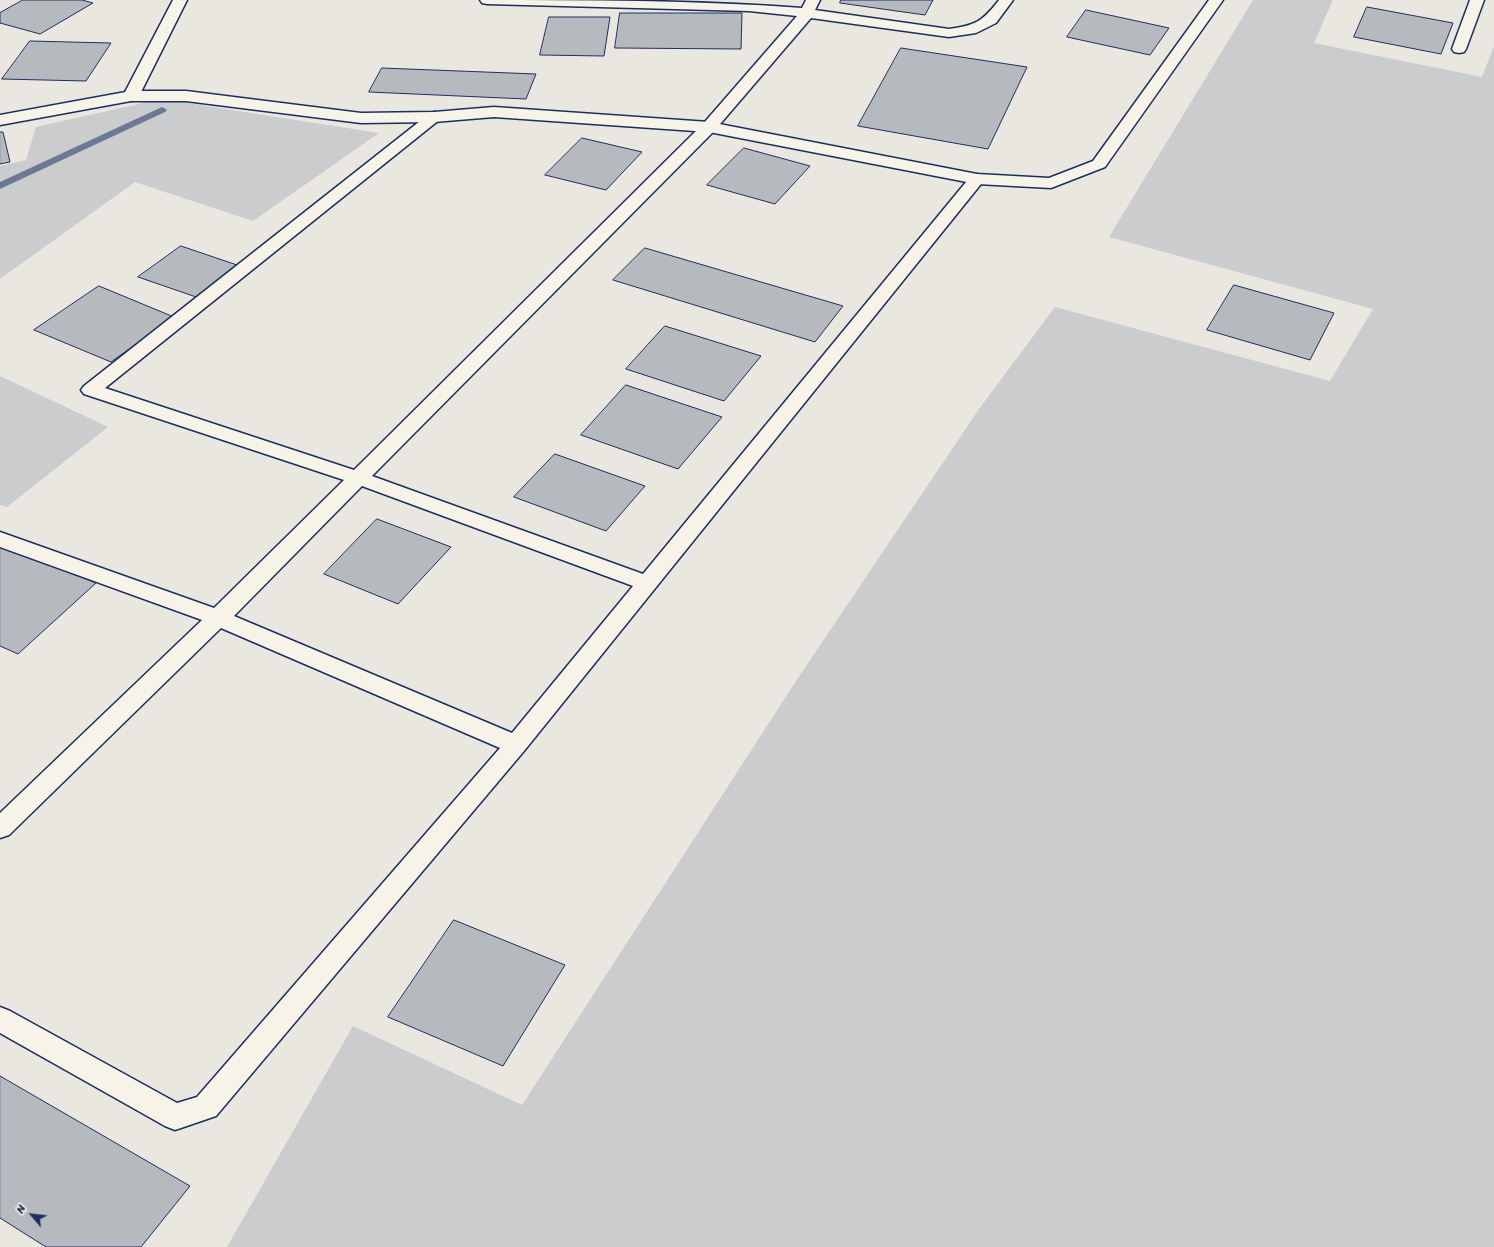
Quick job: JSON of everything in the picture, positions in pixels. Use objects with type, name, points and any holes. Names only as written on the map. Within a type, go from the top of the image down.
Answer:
[{"type":"street","points":[[130,96],[180,0]]},
{"type":"street","points":[[487,0],[749,7],[810,7],[949,33],[971,30],[991,20],[1006,0]]},
{"type":"street","points":[[0,120],[130,96],[186,96],[361,118],[434,117],[494,112],[709,127],[977,179],[1051,183],[1099,164],[1216,0]]},
{"type":"street","points":[[1459,50],[1477,0]]},
{"type":"street","points":[[0,828],[218,618],[709,127],[810,7]]},
{"type":"street","points":[[434,117],[91,390],[359,478],[647,583]]},
{"type":"street","points":[[4,1028],[176,1117],[206,1107],[516,745],[977,179]]},
{"type":"street","points":[[0,540],[218,618],[516,745]]},
{"type":"shaded area","points":[[1253,0],[1333,0],[1314,43],[1482,77],[1494,46],[1494,1247],[227,1247],[353,1026],[522,1105],[796,681],[979,409],[1055,307],[1330,381],[1373,309],[1109,237]]},
{"type":"shaded area","points":[[161,99],[379,133],[253,221],[135,182],[0,279],[0,166],[26,160],[36,127]]},
{"type":"shaded area","points":[[0,376],[108,427],[7,507],[0,505]]},
{"type":"building","points":[[23,0],[82,0],[93,3],[40,34],[0,23],[0,13]]},
{"type":"building","points":[[841,0],[933,0],[925,15],[840,3]]},
{"type":"building","points":[[1367,7],[1453,23],[1441,54],[1354,37]]},
{"type":"building","points":[[1086,10],[1169,28],[1150,55],[1067,37]]},
{"type":"building","points":[[620,13],[742,13],[741,49],[615,48]]},
{"type":"building","points":[[549,17],[610,17],[604,56],[540,55]]},
{"type":"building","points":[[30,41],[111,43],[86,81],[2,79]]},
{"type":"building","points":[[901,48],[1027,67],[988,149],[858,126]]},
{"type":"building","points":[[382,68],[536,74],[526,99],[369,92]]},
{"type":"building","points":[[0,132],[3,132],[10,162],[0,164]]},
{"type":"building","points":[[582,138],[642,152],[606,190],[545,175]]},
{"type":"building","points":[[744,148],[810,166],[775,204],[707,185]]},
{"type":"building","points":[[181,246],[240,266],[199,298],[138,277]]},
{"type":"building","points":[[645,248],[843,306],[815,342],[613,280]]},
{"type":"building","points":[[1234,285],[1334,313],[1310,360],[1207,330]]},
{"type":"building","points":[[99,286],[174,317],[111,362],[34,330]]},
{"type":"building","points":[[665,326],[761,356],[724,401],[626,369]]},
{"type":"building","points":[[626,385],[722,417],[678,469],[581,435]]},
{"type":"building","points":[[555,454],[645,486],[606,531],[514,497]]},
{"type":"building","points":[[377,519],[451,547],[398,604],[324,574]]},
{"type":"building","points":[[0,544],[96,583],[18,654],[0,646]]},
{"type":"building","points":[[454,920],[565,965],[503,1066],[388,1017]]},
{"type":"building","points":[[0,1076],[190,1186],[141,1247],[46,1247],[0,1218]]},
{"type":"waterway","points":[[0,186],[162,110]]}]
